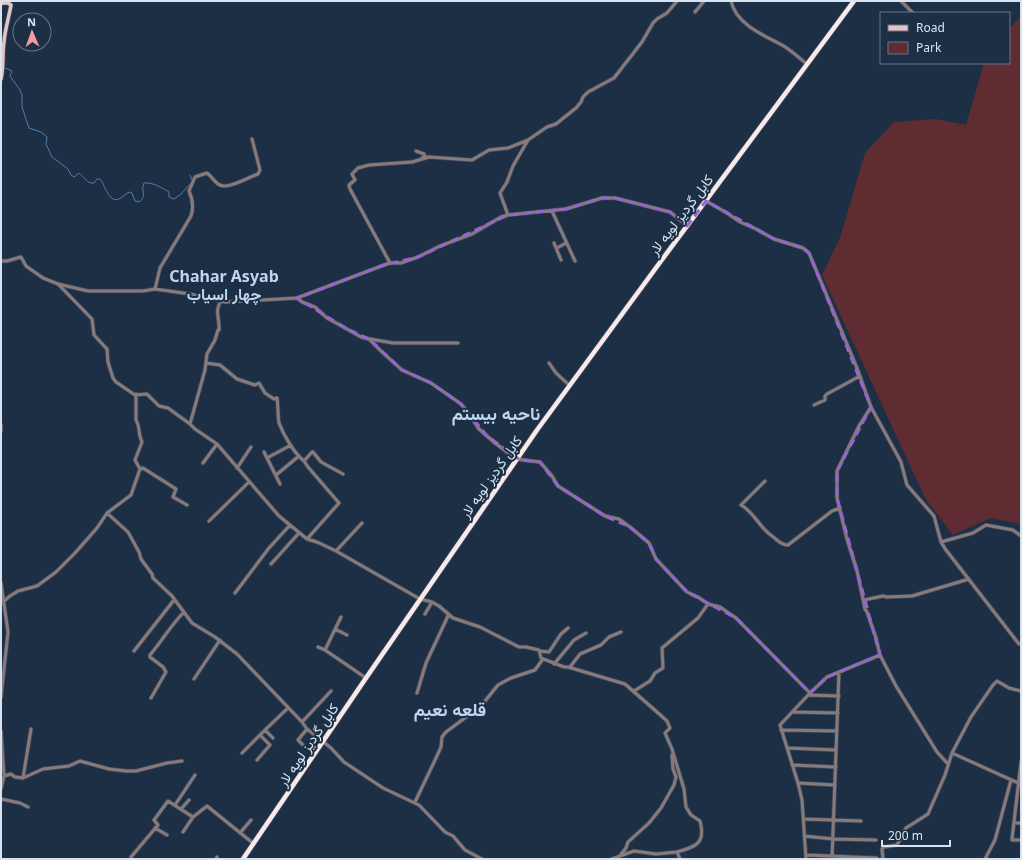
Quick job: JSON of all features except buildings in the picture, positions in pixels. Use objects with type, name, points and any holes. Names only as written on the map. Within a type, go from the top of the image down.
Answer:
[{"type":"highway","name":"کابل گردیز لویه لار","points":[[243,859],[516,459],[569,385],[854,1]]},
{"type":"main road","points":[[1,79],[4,40],[11,5],[2,3]]},
{"type":"street","points":[[421,158],[437,157],[472,160],[489,150],[508,148],[528,140],[548,127],[556,124],[576,108],[588,92],[614,78],[642,42],[653,23],[667,13],[678,1]]},
{"type":"street","points":[[696,12],[704,1]]},
{"type":"street","points":[[731,1],[733,8],[754,30],[782,46],[807,64]]},
{"type":"street","points":[[901,1],[912,12]]},
{"type":"street","points":[[156,289],[160,268],[191,216],[193,210],[189,191],[195,177],[207,173],[218,184],[223,186],[231,185],[258,174],[260,170],[252,139]]},
{"type":"street","points":[[508,215],[500,193],[528,140]]},
{"type":"street","points":[[390,263],[349,185],[355,180],[352,174],[358,168],[368,165],[412,162],[425,157],[424,154],[416,151]]},
{"type":"street","points":[[1,261],[21,257],[26,266],[43,278],[58,284],[88,291],[143,291],[156,289],[222,301],[297,298],[390,263],[401,263],[418,257],[440,246],[472,234],[501,217],[508,215],[566,209],[602,198],[615,198],[644,204],[670,212],[688,226]]},
{"type":"street","points":[[706,201],[740,222],[774,239],[803,248],[809,253],[872,407],[901,462],[907,485],[934,516],[941,542],[1014,638],[1019,644],[1021,642]]},
{"type":"street","points":[[552,211],[575,260]]},
{"type":"street","points":[[554,242],[561,260]]},
{"type":"street","points":[[557,248],[566,243]]},
{"type":"street","points":[[58,284],[92,319],[94,336],[108,349],[108,362],[113,378],[122,387],[136,394],[147,394],[159,406],[168,408],[217,444],[279,516],[307,539],[336,551],[420,599],[432,602],[439,606],[448,616],[480,627],[519,647],[549,652],[561,634],[568,628]]},
{"type":"street","points":[[297,298],[302,302],[315,307],[327,318],[361,337],[393,343],[458,343]]},
{"type":"street","points":[[190,424],[207,354],[215,340],[218,330],[220,330],[217,312],[222,301]]},
{"type":"street","points":[[369,339],[402,370],[431,383],[461,404],[467,410],[479,429],[516,459],[540,462],[558,486],[605,516],[619,519],[630,527],[649,543],[656,559],[687,592],[708,604],[720,607],[736,618],[809,694],[838,696]]},
{"type":"street","points":[[206,363],[220,365],[237,380],[256,385],[259,383],[264,393],[274,399],[277,398],[279,416],[278,422],[291,445],[339,503],[307,539]]},
{"type":"street","points":[[548,363],[569,385]]},
{"type":"street","points":[[814,405],[825,400],[825,396],[827,394],[860,376]]},
{"type":"street","points":[[4,601],[18,591],[38,586],[56,572],[97,528],[107,513],[131,495],[140,469],[135,460],[142,442],[139,436],[138,423],[136,420],[136,394]]},
{"type":"street","points":[[872,407],[860,426],[838,471],[837,498],[857,571],[865,609],[876,638],[880,655],[896,686],[938,753],[948,764]]},
{"type":"street","points":[[1,425],[1,431]]},
{"type":"street","points":[[203,463],[217,444]]},
{"type":"street","points":[[267,458],[291,445]]},
{"type":"street","points":[[237,468],[252,447]]},
{"type":"street","points":[[264,452],[280,484]]},
{"type":"street","points":[[304,461],[313,452],[321,462],[343,474]]},
{"type":"street","points":[[276,475],[299,456]]},
{"type":"street","points":[[140,469],[143,468],[176,489],[173,497],[187,505]]},
{"type":"street","points":[[765,481],[741,505],[750,512],[766,532],[783,545],[788,545],[832,511],[840,508]]},
{"type":"street","points":[[209,521],[249,482]]},
{"type":"street","points":[[107,513],[128,532],[139,552],[141,559],[152,574],[153,578],[174,600],[192,623],[220,640],[237,654],[307,729],[331,748],[344,762],[383,788],[418,804],[465,850],[482,859]]},
{"type":"street","points":[[336,551],[362,523]]},
{"type":"street","points":[[235,593],[269,548],[290,525]]},
{"type":"street","points":[[941,542],[973,533],[986,525],[1013,530],[1021,536]]},
{"type":"street","points":[[271,564],[299,533]]},
{"type":"street","points":[[864,600],[883,596],[912,596],[970,579]]},
{"type":"street","points":[[1,583],[8,632],[1,701]]},
{"type":"street","points":[[134,651],[174,600]]},
{"type":"street","points":[[425,614],[432,602]]},
{"type":"street","points":[[634,691],[650,681],[662,668],[662,648],[698,618],[708,604]]},
{"type":"street","points":[[151,698],[166,672],[163,667],[150,657],[150,655],[173,623],[184,612]]},
{"type":"street","points":[[417,693],[426,663],[448,616]]},
{"type":"street","points":[[326,650],[341,617]]},
{"type":"street","points":[[335,629],[347,635]]},
{"type":"street","points":[[570,668],[580,654],[601,644],[609,637],[621,632]]},
{"type":"street","points":[[554,664],[574,640],[586,633]]},
{"type":"street","points":[[194,679],[220,640]]},
{"type":"street","points":[[318,647],[326,650],[366,678]]},
{"type":"street","points":[[540,651],[541,658],[554,664],[625,684],[667,721],[670,728],[665,732],[672,749],[684,789],[686,807],[691,815],[700,821],[702,830],[699,842],[692,848],[677,852],[656,854],[634,851],[612,859]]},
{"type":"street","points":[[806,859],[802,800],[781,730],[782,723],[827,677],[880,655]]},
{"type":"street","points":[[415,802],[441,747],[442,737],[446,732],[481,706],[498,685],[511,678],[535,670],[543,659]]},
{"type":"street","points":[[832,857],[839,672]]},
{"type":"street","points":[[883,859],[882,849],[884,847],[896,845],[906,828],[928,814],[952,753],[971,717],[997,681],[1009,688],[1021,691]]},
{"type":"street","points":[[302,722],[331,691]]},
{"type":"street","points":[[242,753],[288,708]]},
{"type":"street","points":[[793,712],[838,713]]},
{"type":"street","points":[[23,778],[31,729]]},
{"type":"street","points":[[303,745],[298,740],[307,729]]},
{"type":"street","points":[[265,730],[273,738]]},
{"type":"street","points":[[781,730],[837,731]]},
{"type":"street","points":[[1,731],[4,776],[1,789]]},
{"type":"street","points":[[257,760],[270,745],[260,735]]},
{"type":"street","points":[[787,748],[836,750]]},
{"type":"street","points":[[619,857],[626,848],[628,842],[649,823],[661,808],[674,785],[676,777],[673,769],[672,749]]},
{"type":"street","points":[[952,753],[1011,780],[1019,786]]},
{"type":"street","points":[[4,776],[9,774],[15,777],[23,778],[43,769],[69,766],[80,762],[126,772],[182,761]]},
{"type":"street","points":[[1021,762],[1012,840],[1021,840]]},
{"type":"street","points":[[792,765],[836,767]]},
{"type":"street","points":[[175,805],[195,776]]},
{"type":"street","points":[[985,859],[995,840],[1011,780]]},
{"type":"street","points":[[798,783],[835,785]]},
{"type":"street","points":[[1,799],[20,803],[28,807]]},
{"type":"street","points":[[181,809],[189,800]]},
{"type":"street","points":[[131,857],[158,824],[154,820],[168,801],[193,817]]},
{"type":"street","points":[[1016,805],[1021,805]]},
{"type":"street","points":[[183,832],[193,817],[207,806],[254,844]]},
{"type":"street","points":[[804,819],[861,821]]},
{"type":"street","points":[[240,833],[251,820]]},
{"type":"street","points":[[1014,823],[1021,823]]},
{"type":"street","points":[[155,828],[167,836]]},
{"type":"street","points":[[804,836],[833,839],[876,840]]},
{"type":"street","points":[[677,852],[680,859]]},
{"type":"street","points":[[806,855],[877,858]]},
{"type":"highlighted area","points":[[602,198],[615,198],[670,212],[687,226],[706,201],[774,239],[803,248],[809,253],[871,407],[837,471],[837,498],[880,655],[827,677],[810,693],[736,618],[687,592],[656,559],[649,543],[630,527],[605,516],[558,486],[540,462],[520,460],[487,436],[461,404],[431,383],[402,370],[369,339],[347,329],[297,298],[384,265],[418,257],[508,215],[566,209]]},
{"type":"green space","points":[[1021,16],[1021,524],[991,518],[953,535],[925,498],[822,275],[840,238],[865,153],[894,122],[936,119],[966,125],[984,64],[1010,64],[1010,28]]},
{"type":"waterway","points":[[5,68],[12,71],[10,76],[20,90],[22,95],[22,107],[29,128],[41,132],[47,137],[46,144],[52,157],[68,169],[74,177],[79,173],[87,181],[92,183],[94,183],[97,179],[100,179],[109,196],[112,198],[119,199],[130,192],[132,193],[135,201],[139,202],[143,197],[144,183],[151,183],[160,187],[169,192],[169,197],[174,199],[191,183]]},
{"type":"waterway","points":[[190,175],[192,180]]},
{"type":"district","name":"Chahar Asyab چهار اسیاب","points":[[224,285]]},
{"type":"district","name":"ناحیه بیستم","points":[[496,414]]},
{"type":"district","name":"قلعه نعيم","points":[[450,710]]}]
